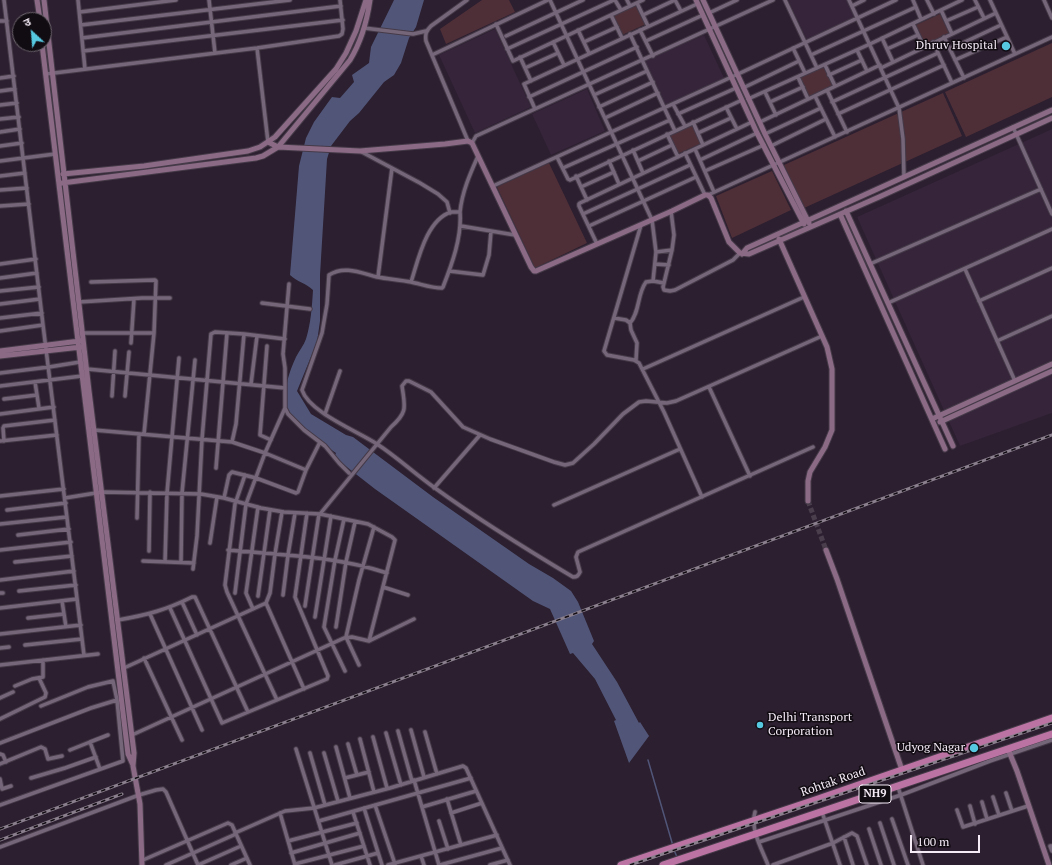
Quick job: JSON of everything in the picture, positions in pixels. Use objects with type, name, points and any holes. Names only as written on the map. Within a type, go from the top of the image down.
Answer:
[{"type":"highway","name":"Rohtak Road","points":[[621,865],[1052,718]]},
{"type":"highway","name":"Rohtak Road","points":[[666,864],[756,833],[1009,752],[1052,734]]},
{"type":"street","points":[[4,0],[84,655]]},
{"type":"street","points":[[37,0],[39,12]]},
{"type":"street","points":[[44,0],[83,333],[80,362],[118,620],[134,753],[133,766]]},
{"type":"street","points":[[78,0],[85,69]]},
{"type":"street","points":[[80,12],[176,0]]},
{"type":"street","points":[[209,0],[215,53]]},
{"type":"street","points":[[81,25],[290,0]]},
{"type":"street","points":[[46,74],[257,48],[339,36],[343,32],[340,0]]},
{"type":"street","points":[[58,175],[144,166],[248,151],[260,147],[275,137],[336,69],[346,53],[356,31],[366,0]]},
{"type":"street","points":[[59,183],[263,156],[278,147],[350,60],[357,48],[364,28],[370,0]]},
{"type":"street","points":[[364,28],[413,34],[426,31],[467,0]]},
{"type":"street","points":[[432,55],[549,0],[652,220],[656,252],[653,281]]},
{"type":"street","points":[[506,36],[583,0]]},
{"type":"street","points":[[507,50],[615,0],[621,10]]},
{"type":"street","points":[[627,0],[630,6]]},
{"type":"street","points":[[496,24],[513,61],[643,0]]},
{"type":"street","points":[[642,15],[675,0],[681,11]]},
{"type":"street","points":[[709,13],[738,0]]},
{"type":"street","points":[[268,142],[278,147],[337,151],[360,151],[470,142],[476,136],[653,56],[772,0]]},
{"type":"street","points":[[786,0],[817,68]]},
{"type":"street","points":[[849,0],[899,108],[903,139],[904,177]]},
{"type":"street","points":[[852,6],[864,0]]},
{"type":"street","points":[[493,186],[896,0]]},
{"type":"street","points":[[913,0],[921,20]]},
{"type":"street","points":[[928,0],[934,14]]},
{"type":"street","points":[[748,99],[870,44],[962,0]]},
{"type":"street","points":[[975,0],[984,18]]},
{"type":"street","points":[[990,0],[1015,54]]},
{"type":"street","points":[[705,1],[734,76],[736,88],[757,133],[776,164],[809,228]]},
{"type":"street","points":[[1046,1],[1051,15]]},
{"type":"street","points":[[535,109],[524,84],[681,11],[697,2],[709,30],[734,76],[743,88],[760,122],[771,146],[776,164]]},
{"type":"street","points":[[637,3],[648,26]]},
{"type":"street","points":[[82,38],[341,6]]},
{"type":"street","points":[[0,7],[5,7]]},
{"type":"street","points":[[811,55],[916,7]]},
{"type":"street","points":[[946,21],[978,7]]},
{"type":"street","points":[[941,10],[952,34]]},
{"type":"street","points":[[760,122],[867,71],[893,62],[996,13]]},
{"type":"street","points":[[611,15],[622,38]]},
{"type":"street","points":[[646,41],[703,16]]},
{"type":"street","points":[[0,21],[7,20]]},
{"type":"street","points":[[83,51],[342,20]]},
{"type":"street","points":[[913,24],[924,47]]},
{"type":"street","points":[[950,49],[1002,25]]},
{"type":"street","points":[[584,42],[617,27]]},
{"type":"street","points":[[578,30],[589,53]]},
{"type":"street","points":[[640,30],[653,56]]},
{"type":"street","points":[[426,31],[426,41],[470,142],[478,155],[531,267],[536,271],[847,132],[1052,37]]},
{"type":"street","points":[[630,34],[675,131]]},
{"type":"street","points":[[887,49],[918,35]]},
{"type":"street","points":[[955,60],[1007,36]]},
{"type":"street","points":[[944,37],[964,78]]},
{"type":"street","points":[[882,38],[893,62]]},
{"type":"street","points":[[553,42],[564,65]]},
{"type":"street","points":[[933,42],[952,83]]},
{"type":"street","points":[[529,97],[637,47]]},
{"type":"street","points":[[257,48],[268,142]]},
{"type":"street","points":[[793,48],[805,73]]},
{"type":"street","points":[[857,50],[867,71]]},
{"type":"street","points":[[43,52],[55,154],[81,344],[87,369],[128,754],[133,766],[138,795],[143,862],[187,840],[228,823],[232,825],[250,865]]},
{"type":"street","points":[[525,68],[558,53]]},
{"type":"street","points":[[832,102],[938,53]]},
{"type":"street","points":[[520,57],[531,81]]},
{"type":"street","points":[[743,88],[799,60]]},
{"type":"street","points":[[829,75],[862,60]]},
{"type":"street","points":[[824,65],[835,86]]},
{"type":"street","points":[[838,114],[944,65]]},
{"type":"street","points":[[594,95],[647,71]]},
{"type":"street","points":[[0,78],[14,76]]},
{"type":"street","points":[[798,77],[808,99]]},
{"type":"street","points":[[600,107],[653,82]]},
{"type":"street","points":[[770,102],[803,87]]},
{"type":"street","points":[[678,114],[736,88]]},
{"type":"street","points":[[0,91],[15,90]]},
{"type":"street","points":[[827,90],[847,132]]},
{"type":"street","points":[[765,92],[776,114]]},
{"type":"street","points":[[605,118],[658,94]]},
{"type":"street","points":[[815,96],[835,137]]},
{"type":"street","points":[[557,157],[569,180],[742,100]]},
{"type":"street","points":[[0,105],[17,103]]},
{"type":"street","points":[[673,104],[684,126]]},
{"type":"street","points":[[726,107],[737,129]]},
{"type":"street","points":[[765,134],[821,108]]},
{"type":"street","points":[[671,211],[674,235],[663,287],[664,290],[670,291],[675,290],[733,260],[747,248],[1052,110]]},
{"type":"street","points":[[0,119],[18,117]]},
{"type":"street","points":[[698,133],[731,118]]},
{"type":"street","points":[[685,153],[706,195],[711,198],[729,242],[741,253],[749,254],[1052,118]]},
{"type":"street","points":[[771,146],[826,119]]},
{"type":"street","points":[[563,168],[670,120]]},
{"type":"street","points":[[693,122],[703,145]]},
{"type":"street","points":[[597,244],[579,204],[752,122]]},
{"type":"street","points":[[1013,127],[1052,214]]},
{"type":"street","points":[[0,132],[20,129]]},
{"type":"street","points":[[700,160],[757,133]]},
{"type":"street","points":[[667,134],[678,157]]},
{"type":"street","points":[[0,146],[22,143]]},
{"type":"street","points":[[638,161],[672,145]]},
{"type":"street","points":[[705,171],[764,145]]},
{"type":"street","points":[[695,149],[714,192]]},
{"type":"street","points":[[632,150],[643,173]]},
{"type":"street","points":[[360,151],[420,183],[445,199],[450,212]]},
{"type":"street","points":[[0,161],[55,154]]},
{"type":"street","points":[[478,155],[468,179],[461,202],[461,226],[449,271],[442,288],[378,277],[352,270],[345,270],[329,275],[327,304],[322,333],[302,390],[307,400],[325,414],[377,445],[434,488],[573,577],[578,576],[580,572],[576,557],[578,552],[702,498],[813,447]]},
{"type":"street","points":[[609,161],[619,184]]},
{"type":"street","points":[[583,214],[690,165]]},
{"type":"street","points":[[378,277],[392,168]]},
{"type":"street","points":[[581,187],[614,172]]},
{"type":"street","points":[[0,176],[25,173]]},
{"type":"street","points":[[576,176],[587,200]]},
{"type":"street","points":[[589,226],[696,177]]},
{"type":"street","points":[[0,190],[27,188]]},
{"type":"street","points":[[870,264],[1041,189]]},
{"type":"street","points":[[0,206],[29,204]]},
{"type":"street","points":[[840,214],[934,425],[946,449],[953,446],[846,211]]},
{"type":"street","points":[[411,282],[426,237],[431,229],[438,221],[450,212],[460,212]]},
{"type":"street","points":[[641,224],[604,351],[605,354],[636,360],[639,363],[659,402],[702,498]]},
{"type":"street","points":[[461,226],[516,235]]},
{"type":"street","points":[[888,304],[1052,229]]},
{"type":"street","points":[[449,271],[483,275],[489,255],[491,231]]},
{"type":"street","points":[[777,234],[822,336],[828,351],[832,369],[832,430],[825,447],[810,472],[808,481],[808,501]]},
{"type":"street","points":[[656,252],[672,250]]},
{"type":"street","points":[[0,264],[36,260]]},
{"type":"street","points":[[655,264],[669,264]]},
{"type":"street","points":[[979,301],[1052,268]]},
{"type":"street","points":[[965,269],[1015,381]]},
{"type":"street","points":[[0,278],[37,273]]},
{"type":"street","points":[[91,282],[155,280],[154,333],[144,434]]},
{"type":"street","points":[[636,360],[637,343],[631,330],[630,323],[633,319],[641,290],[646,282],[653,281],[664,283]]},
{"type":"street","points":[[235,593],[246,504],[264,453],[285,408],[284,354],[289,284]]},
{"type":"street","points":[[0,291],[39,287]]},
{"type":"street","points":[[643,369],[804,297]]},
{"type":"street","points":[[79,302],[170,298]]},
{"type":"street","points":[[0,304],[40,299]]},
{"type":"street","points":[[131,343],[134,299]]},
{"type":"street","points":[[262,303],[310,309]]},
{"type":"street","points":[[0,318],[42,313]]},
{"type":"street","points":[[998,341],[1052,316]]},
{"type":"street","points":[[614,318],[626,320],[630,323]]},
{"type":"street","points":[[0,331],[43,325]]},
{"type":"street","points":[[193,569],[198,536],[202,439],[211,334],[215,332],[285,339]]},
{"type":"street","points":[[83,333],[154,333]]},
{"type":"street","points":[[216,468],[227,333]]},
{"type":"street","points":[[232,442],[236,424],[244,334]]},
{"type":"street","points":[[251,384],[257,336]]},
{"type":"street","points":[[305,606],[320,514],[350,475],[403,414],[404,407],[402,386],[406,381],[431,392],[462,426],[480,435],[565,465],[573,463],[623,414],[639,402],[646,401],[667,404],[676,401],[709,388],[822,336]]},
{"type":"street","points":[[0,351],[81,344]]},
{"type":"street","points":[[267,346],[260,435],[271,440]]},
{"type":"street","points":[[0,356],[46,348]]},
{"type":"street","points":[[112,396],[115,352]]},
{"type":"street","points":[[125,396],[130,352]]},
{"type":"street","points":[[165,562],[167,492],[179,358]]},
{"type":"street","points":[[181,562],[182,493],[195,360]]},
{"type":"street","points":[[0,373],[80,362]]},
{"type":"street","points":[[932,419],[1052,364]]},
{"type":"street","points":[[87,369],[285,388]]},
{"type":"street","points":[[325,414],[340,371]]},
{"type":"street","points":[[934,425],[1052,371]]},
{"type":"street","points":[[0,386],[82,376]]},
{"type":"street","points":[[35,382],[39,408]]},
{"type":"street","points":[[709,388],[750,476]]},
{"type":"street","points":[[4,399],[37,395]]},
{"type":"street","points":[[0,414],[54,407]]},
{"type":"street","points":[[285,408],[288,414],[304,430],[329,450],[350,475]]},
{"type":"street","points":[[55,420],[4,426],[2,441],[57,435]]},
{"type":"street","points":[[94,430],[232,442],[306,470]]},
{"type":"street","points":[[137,518],[138,434]]},
{"type":"street","points":[[434,488],[480,435]]},
{"type":"street","points":[[224,498],[230,473],[234,472],[256,478],[297,493],[306,470],[320,442]]},
{"type":"street","points":[[554,505],[680,449]]},
{"type":"street","points":[[245,475],[235,501],[225,585],[277,700]]},
{"type":"street","points":[[0,496],[64,489]]},
{"type":"street","points":[[149,551],[150,492]]},
{"type":"street","points":[[6,510],[99,493],[167,492],[199,494],[224,498],[258,508],[282,512],[320,514],[368,524],[392,536],[395,540],[369,641]]},
{"type":"street","points":[[210,543],[217,497]]},
{"type":"street","points":[[253,609],[246,593],[258,508]]},
{"type":"street","points":[[258,596],[270,510]]},
{"type":"street","points":[[124,668],[266,603],[270,593],[282,512]]},
{"type":"street","points":[[283,595],[295,513]]},
{"type":"street","points":[[170,608],[222,723],[328,678],[318,650],[295,597],[307,513]]},
{"type":"street","points":[[315,618],[331,516]]},
{"type":"street","points":[[0,524],[68,518]]},
{"type":"street","points":[[344,519],[335,560],[324,627],[345,671]]},
{"type":"street","points":[[336,627],[346,562],[355,522]]},
{"type":"street","points":[[359,665],[346,638],[363,565],[374,527]]},
{"type":"street","points":[[18,535],[69,530]]},
{"type":"street","points":[[0,550],[70,542]]},
{"type":"street","points":[[228,550],[335,560],[363,565],[387,572]]},
{"type":"street","points":[[826,550],[902,770]]},
{"type":"street","points":[[15,562],[72,556]]},
{"type":"street","points":[[143,561],[194,562]]},
{"type":"street","points":[[0,580],[74,571]]},
{"type":"street","points":[[19,591],[76,585]]},
{"type":"street","points":[[383,587],[408,595]]},
{"type":"street","points":[[118,620],[150,614],[170,608],[192,597],[195,598],[248,712]]},
{"type":"street","points":[[0,608],[77,599]]},
{"type":"street","points":[[62,601],[66,627]]},
{"type":"street","points":[[182,602],[197,635]]},
{"type":"street","points":[[266,603],[304,689]]},
{"type":"street","points":[[28,618],[64,614]]},
{"type":"street","points":[[150,614],[202,730]]},
{"type":"street","points":[[132,735],[346,638],[352,637],[369,641],[414,619]]},
{"type":"street","points":[[0,634],[81,625]]},
{"type":"street","points":[[25,645],[82,639]]},
{"type":"street","points":[[0,648],[9,647]]},
{"type":"street","points":[[0,664],[98,654]]},
{"type":"street","points":[[144,658],[182,740]]},
{"type":"street","points":[[15,686],[32,678],[44,676],[44,660]]},
{"type":"street","points":[[0,719],[46,697],[46,693],[39,678]]},
{"type":"street","points":[[0,805],[123,761],[118,700],[114,683],[112,681],[88,687],[41,706]]},
{"type":"street","points":[[0,698],[13,692]]},
{"type":"street","points":[[0,743],[91,708],[118,700]]},
{"type":"street","points":[[411,730],[424,777]]},
{"type":"street","points":[[398,731],[439,865],[502,848]]},
{"type":"street","points":[[425,732],[437,774]]},
{"type":"street","points":[[386,733],[401,785]]},
{"type":"street","points":[[70,750],[108,735]]},
{"type":"street","points":[[373,737],[387,788]]},
{"type":"street","points":[[360,739],[374,792]]},
{"type":"street","points":[[759,842],[901,796],[1009,752],[1052,740]]},
{"type":"street","points":[[90,742],[100,769]]},
{"type":"street","points":[[348,744],[357,775]]},
{"type":"street","points":[[0,764],[41,747],[45,749],[48,759],[62,756]]},
{"type":"street","points":[[336,747],[350,798]]},
{"type":"street","points":[[296,749],[333,865],[378,853]]},
{"type":"street","points":[[1009,752],[1049,865]]},
{"type":"street","points":[[310,753],[325,805]]},
{"type":"street","points":[[0,754],[3,755],[6,762]]},
{"type":"street","points":[[324,754],[338,802]]},
{"type":"street","points":[[31,778],[96,757]]},
{"type":"street","points":[[166,865],[284,811],[314,808],[338,802],[463,766],[466,768],[471,778],[510,865]]},
{"type":"street","points":[[345,778],[369,772]]},
{"type":"street","points":[[318,821],[471,778]]},
{"type":"street","points":[[0,779],[2,789],[11,786]]},
{"type":"street","points":[[898,787],[923,865]]},
{"type":"street","points":[[0,847],[138,795],[162,789],[166,792],[198,865],[241,846]]},
{"type":"street","points":[[422,807],[476,791]]},
{"type":"street","points":[[1006,793],[1012,811]]},
{"type":"street","points":[[993,797],[999,815]]},
{"type":"street","points":[[447,799],[461,845]]},
{"type":"street","points":[[982,802],[987,820]]},
{"type":"street","points":[[451,813],[482,804]]},
{"type":"street","points":[[375,805],[395,864]]},
{"type":"street","points":[[970,806],[975,824]]},
{"type":"street","points":[[957,810],[963,827],[1028,806]]},
{"type":"street","points":[[364,808],[382,865]]},
{"type":"street","points":[[353,812],[370,865]]},
{"type":"street","points":[[755,812],[753,821],[768,865]]},
{"type":"street","points":[[822,812],[826,820],[840,865]]},
{"type":"street","points":[[280,813],[295,865],[329,854],[364,846]]},
{"type":"street","points":[[892,819],[908,865]]},
{"type":"street","points":[[439,821],[448,849]]},
{"type":"street","points":[[288,841],[357,823]]},
{"type":"street","points":[[880,823],[894,865]]},
{"type":"street","points":[[869,829],[881,865]]},
{"type":"street","points":[[291,853],[360,833]]},
{"type":"street","points":[[773,865],[833,843],[852,833],[857,836],[867,865]]},
{"type":"street","points":[[388,865],[497,835]]},
{"type":"street","points":[[844,836],[853,865]]},
{"type":"street","points":[[1052,846],[1050,846],[1052,851]]},
{"type":"street","points":[[421,856],[424,865]]},
{"type":"street","points":[[231,865],[247,858]]},
{"type":"street","points":[[408,860],[410,865]]},
{"type":"street","points":[[490,865],[508,860]]},
{"type":"shaded area","points":[[482,0],[509,0],[515,12],[446,44],[440,29]]},
{"type":"shaded area","points":[[788,0],[847,0],[855,18],[807,40]]},
{"type":"shaded area","points":[[637,4],[646,24],[622,35],[613,16]]},
{"type":"shaded area","points":[[940,14],[949,33],[925,45],[916,25]]},
{"type":"shaded area","points":[[495,29],[531,107],[475,133],[439,55]]},
{"type":"shaded area","points":[[704,35],[724,78],[665,106],[644,61]]},
{"type":"shaded area","points":[[1052,43],[1052,97],[966,137],[945,92]]},
{"type":"shaded area","points":[[824,66],[833,86],[809,97],[800,77]]},
{"type":"shaded area","points":[[587,89],[605,131],[551,155],[532,114]]},
{"type":"shaded area","points":[[943,93],[962,136],[804,208],[784,165]]},
{"type":"shaded area","points":[[693,124],[702,143],[677,154],[668,135]]},
{"type":"shaded area","points":[[1052,129],[1052,413],[960,446],[857,217]]},
{"type":"shaded area","points":[[549,163],[587,243],[535,268],[497,187]]},
{"type":"shaded area","points":[[772,171],[791,210],[732,238],[716,196]]},
{"type":"water","points":[[394,0],[424,0],[416,27],[409,38],[401,63],[394,75],[384,82],[359,113],[350,121],[331,146],[327,159],[320,275],[320,321],[317,342],[297,391],[311,414],[346,435],[353,437],[433,497],[529,564],[553,578],[571,591],[578,602],[594,641],[592,644],[617,682],[639,723],[640,722],[649,736],[629,763],[614,721],[616,720],[595,679],[573,653],[570,654],[550,609],[533,601],[375,489],[334,457],[336,453],[309,434],[296,422],[288,411],[286,405],[285,398],[289,376],[296,357],[304,344],[308,333],[313,290],[290,275],[299,166],[306,138],[314,122],[332,97],[340,98],[354,82],[352,75],[369,63],[371,47]]},
{"type":"waterway","points":[[648,760],[673,846]]},
{"type":"waterway","points":[[674,850],[677,857]]},
{"type":"tunnel","points":[[808,501],[826,550]]},
{"type":"railway","points":[[0,829],[1052,435]]},
{"type":"railway","points":[[630,865],[1052,723]]},
{"type":"railway","points":[[0,840],[122,794]]},
{"type":"place","name":"Dhruv Hospital","points":[[1006,46]]},
{"type":"place","name":"Delhi Transport Corporation","points":[[760,725]]},
{"type":"place","name":"Udyog Nagar","points":[[974,748]]}]
